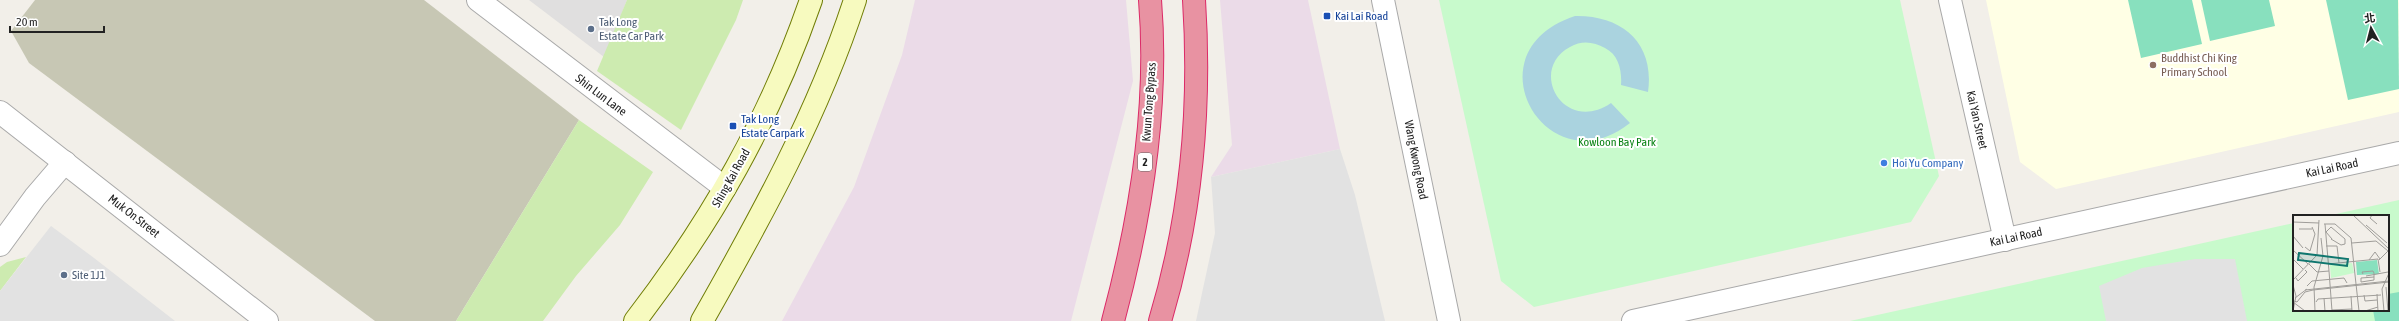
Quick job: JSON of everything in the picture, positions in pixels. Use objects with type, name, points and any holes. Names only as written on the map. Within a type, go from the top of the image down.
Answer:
[{"type":"highway","name":"Kwun Tong Bypass","points":[[1113,321],[1125,275],[1143,182],[1151,100],[1150,0]]},
{"type":"highway","points":[[1160,321],[1185,211],[1191,160],[1196,68],[1194,0]]},
{"type":"main road","name":"Shing Kai Road","points":[[635,321],[672,274],[726,188],[775,94],[811,0]]},
{"type":"main road","points":[[702,321],[767,207],[821,95],[855,0]]},
{"type":"street","name":"Shin Lun Lane","points":[[478,0],[726,188]]},
{"type":"street","name":"Wang Kwong Road","points":[[1383,0],[1449,321]]},
{"type":"street","name":"Kai Yan Street","points":[[1950,0],[2005,240]]},
{"type":"street","name":"Muk On Street","points":[[0,112],[267,321]]},
{"type":"street","name":"Kai Lai Road","points":[[1632,321],[2399,153]]},
{"type":"street","points":[[0,245],[35,197],[65,162]]},
{"type":"shaded area","points":[[35,0],[424,0],[579,120],[456,321],[375,321],[29,63],[11,31]]},
{"type":"shaded area","name":"Tak Long Estate Car Park","points":[[529,0],[627,0],[604,57]]},
{"type":"shaded area","points":[[915,0],[1126,0],[1133,81],[1071,321],[782,321],[854,187],[902,55]]},
{"type":"shaded area","points":[[1220,0],[1308,0],[1340,149],[1211,177],[1232,145]]},
{"type":"shaded area","name":"Buddhist Chi King Primary School","points":[[1986,0],[2399,0],[2399,112],[2056,189],[2020,162]]},
{"type":"shaded area","points":[[1340,149],[1355,195],[1385,321],[1196,321],[1215,233],[1211,177]]},
{"type":"shaded area","name":"Site 1J1","points":[[51,226],[175,321],[0,321],[0,291]]},
{"type":"shaded area","points":[[2195,259],[2235,259],[2247,321],[2106,321],[2099,286],[2142,268]]},
{"type":"green space","points":[[627,0],[743,0],[736,20],[681,130],[597,71]]},
{"type":"green space","name":"Kowloon Bay Park","points":[[1439,0],[1900,0],[1939,176],[1911,222],[1534,307],[1501,281]]},
{"type":"green space","points":[[2128,0],[2192,0],[2202,44],[2141,58]]},
{"type":"green space","points":[[2201,0],[2269,0],[2275,26],[2210,41]]},
{"type":"green space","points":[[2326,0],[2398,0],[2399,89],[2348,100]]},
{"type":"green space","points":[[579,120],[653,172],[620,225],[576,276],[543,321],[456,321]]},
{"type":"green space","points":[[2399,200],[2399,321],[1850,321],[2293,223],[2293,311],[2389,311],[2389,215],[2332,215]]},
{"type":"green space","points":[[26,257],[0,291],[0,267],[7,262]]},
{"type":"green space","points":[[2399,292],[2399,321],[2375,321],[2373,311],[2389,311],[2389,294]]},
{"type":"water","points":[[1575,16],[1592,17],[1621,27],[1632,35],[1640,46],[1646,59],[1649,75],[1648,92],[1621,85],[1619,64],[1610,51],[1601,46],[1592,43],[1579,43],[1570,47],[1557,57],[1552,70],[1552,83],[1557,96],[1566,105],[1579,111],[1594,111],[1611,103],[1630,123],[1600,139],[1571,139],[1548,128],[1531,108],[1523,83],[1526,57],[1543,34]]},
{"type":"place","name":"Kai Lai Road","points":[[1327,16]]},
{"type":"place","name":"Tak Long Estate Car Park","points":[[591,29]]},
{"type":"place","name":"Buddhist Chi King Primary School","points":[[2153,65]]},
{"type":"place","name":"Tak Long Estate Carpark","points":[[733,126]]},
{"type":"place","name":"Hoi Yu Company","points":[[1884,163]]},
{"type":"place","name":"Site 1J1","points":[[64,275]]}]
